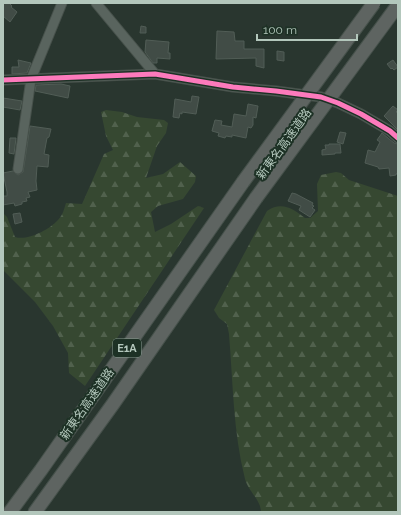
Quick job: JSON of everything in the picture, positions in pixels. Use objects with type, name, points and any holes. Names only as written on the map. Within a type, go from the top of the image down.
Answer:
[{"type":"highway","name":"新東名高速道路","points":[[10,512],[243,182],[374,3]]},
{"type":"highway","name":"新東名高速道路","points":[[35,512],[113,404],[256,198],[398,5]]},
{"type":"street","points":[[18,169],[31,79],[62,3]]},
{"type":"street","points":[[96,3],[155,74]]},
{"type":"street","points":[[3,80],[155,74],[233,87],[321,97],[361,114],[390,131],[398,138]]},
{"type":"green space","points":[[106,110],[122,112],[137,117],[164,120],[168,123],[166,133],[157,146],[146,178],[163,174],[180,162],[196,176],[195,182],[183,199],[158,206],[151,212],[155,232],[171,224],[198,206],[204,208],[85,386],[69,373],[68,353],[53,326],[35,302],[3,270],[3,213],[7,217],[15,237],[20,238],[38,234],[54,224],[61,216],[66,203],[82,204],[104,154],[113,150],[106,136],[101,112]]},
{"type":"green space","points":[[336,172],[341,173],[349,180],[398,196],[398,512],[261,512],[259,503],[245,479],[241,461],[234,407],[227,324],[219,318],[214,310],[267,211],[272,208],[282,206],[292,209],[305,218],[310,218],[318,211],[317,184],[321,175]]},
{"type":"building","points":[[3,3],[9,3],[17,12],[10,22],[3,16]]},
{"type":"building","points":[[141,26],[146,27],[146,33],[140,33]]},
{"type":"building","points":[[217,31],[234,32],[235,41],[244,41],[244,49],[264,49],[264,68],[256,66],[256,58],[216,59]]},
{"type":"building","points":[[146,40],[169,42],[168,53],[170,53],[170,59],[157,58],[157,63],[153,63],[145,52]]},
{"type":"building","points":[[277,51],[284,52],[284,61],[277,60]]},
{"type":"building","points":[[18,60],[31,63],[27,73],[12,74],[12,67],[19,67]]},
{"type":"building","points":[[393,60],[398,67],[394,70],[387,64]]},
{"type":"building","points":[[61,84],[70,86],[68,98],[35,91],[36,85]]},
{"type":"building","points":[[192,96],[199,97],[196,114],[182,112],[182,114],[180,113],[179,118],[173,117],[175,99],[191,102]]},
{"type":"building","points":[[3,98],[22,101],[20,110],[3,107]]},
{"type":"building","points":[[248,104],[258,106],[256,118],[253,117],[253,125],[251,128],[248,127],[246,138],[232,135],[232,137],[226,136],[225,138],[218,136],[219,133],[212,131],[215,120],[222,121],[221,125],[232,127],[234,114],[246,116]]},
{"type":"building","points":[[393,106],[398,110],[396,112],[398,113],[398,130],[384,116]]},
{"type":"building","points":[[30,126],[51,129],[49,137],[47,138],[44,154],[49,155],[48,167],[37,166],[37,190],[28,192],[30,197],[26,198],[27,201],[15,206],[14,203],[3,205],[3,196],[7,196],[7,192],[3,173],[13,171],[18,175],[23,172]]},
{"type":"building","points":[[340,132],[346,133],[343,144],[337,142]]},
{"type":"building","points":[[382,133],[394,143],[398,144],[398,173],[396,175],[390,176],[389,168],[379,169],[378,167],[365,163],[368,150],[375,152],[380,142],[377,140]]},
{"type":"building","points":[[10,138],[16,138],[14,154],[9,153]]},
{"type":"building","points":[[340,144],[341,153],[322,155],[322,150],[326,149],[325,145]]},
{"type":"building","points":[[292,193],[313,203],[312,205],[314,206],[312,208],[315,210],[310,217],[299,210],[301,206],[288,201]]},
{"type":"building","points":[[20,213],[22,222],[15,224],[13,214]]},
{"type":"cycle path","points":[[3,80],[155,74],[233,87],[321,97],[361,114],[390,131],[398,138]]}]
